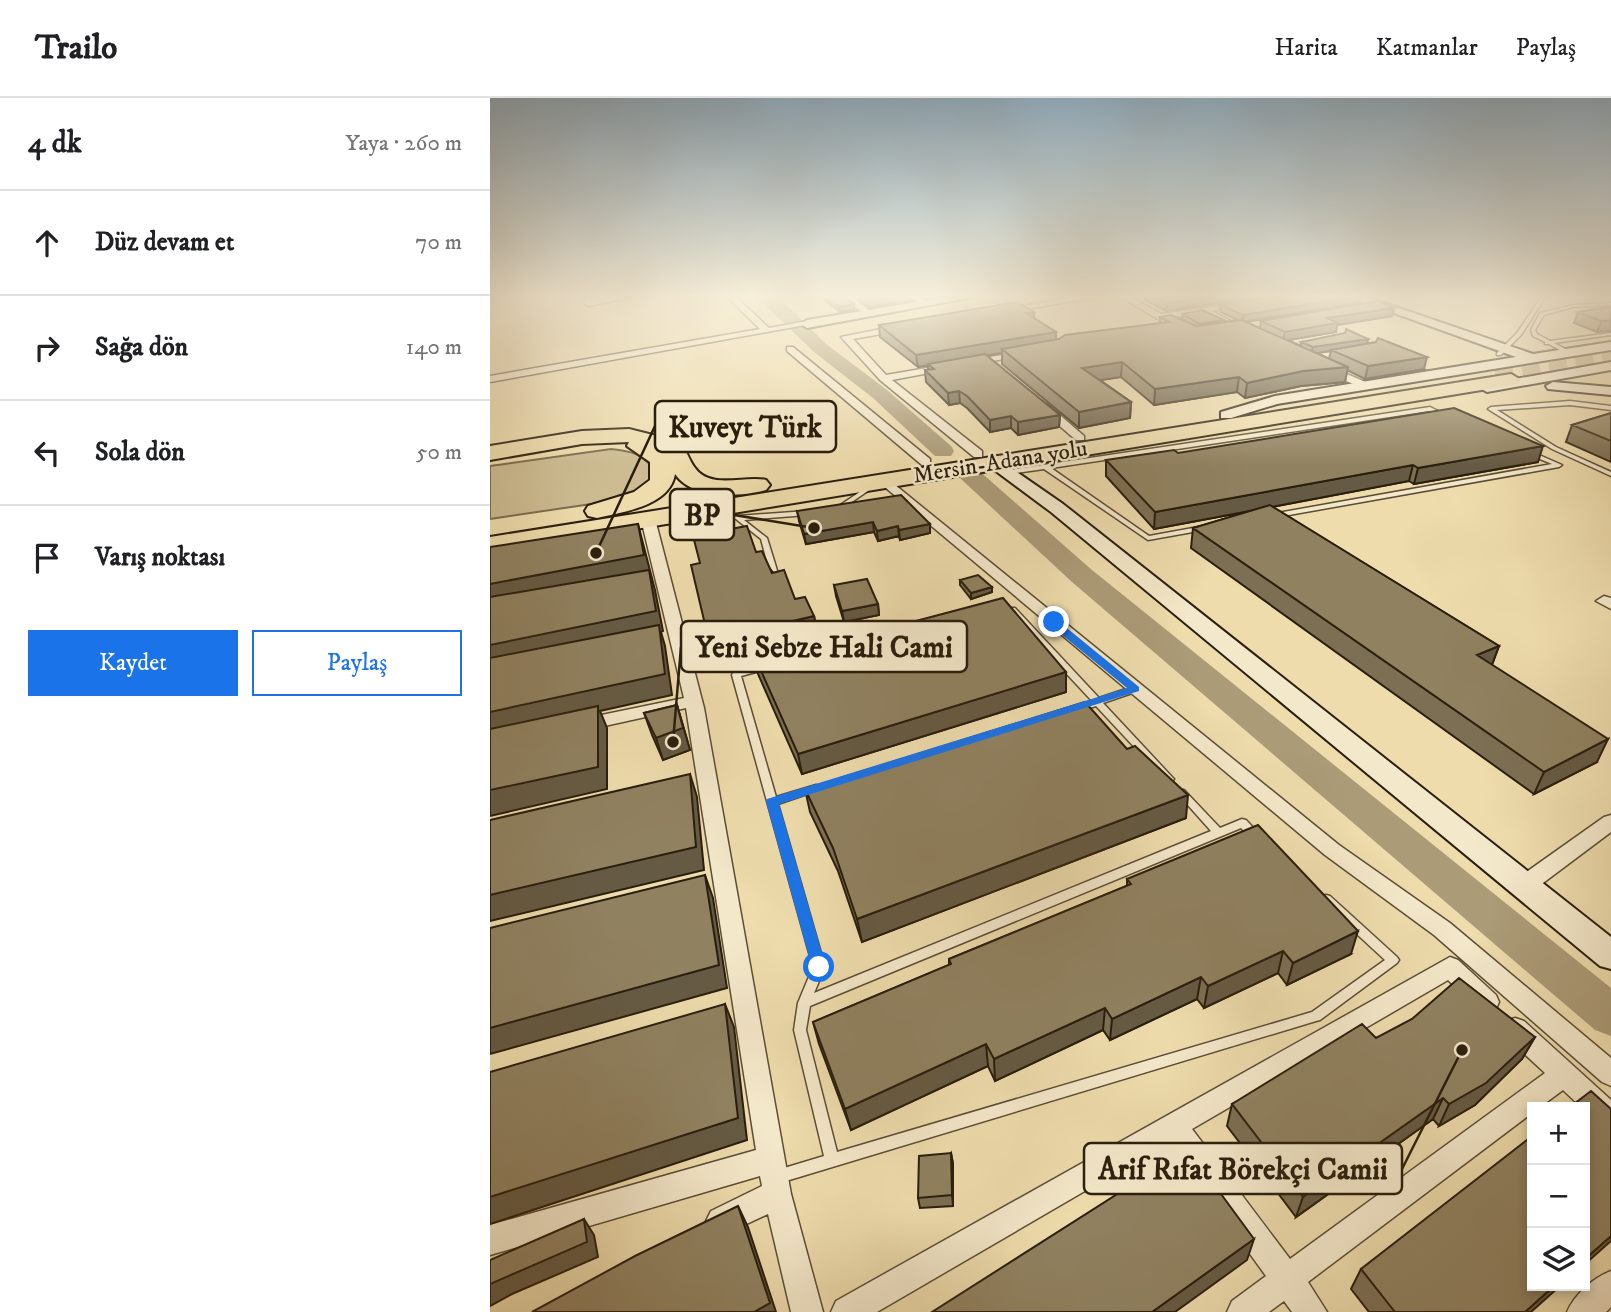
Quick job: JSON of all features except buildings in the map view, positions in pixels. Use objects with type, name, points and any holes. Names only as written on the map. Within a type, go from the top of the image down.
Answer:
[{"type":"highway","name":"Mersin-Adana yolu","points":[[490,545],[646,530],[705,510],[994,463],[1503,364]]},
{"type":"highway","name":"Mersin-Adana yolu","points":[[490,529],[918,463],[994,463],[1080,438],[1231,419]]},
{"type":"highway","points":[[490,453],[586,439],[642,437],[673,447],[689,476],[699,482],[719,486],[760,485],[918,463]]},
{"type":"highway","points":[[490,461],[614,444],[636,445],[652,451],[660,458],[663,472],[661,482],[648,493],[627,503],[490,529]]},
{"type":"main road","points":[[1486,353],[1503,364],[1558,386],[1611,391]]},
{"type":"main road","points":[[1486,353],[1503,364],[1576,372],[1608,359]]},
{"type":"main road","points":[[1503,364],[1569,353],[1608,359]]},
{"type":"main road","points":[[1231,419],[1275,400],[1569,353]]},
{"type":"main road","points":[[1503,364],[1532,359],[1611,382]]},
{"type":"main road","points":[[994,463],[1057,508],[1611,956]]},
{"type":"street","points":[[490,379],[642,353]]},
{"type":"street","points":[[794,353],[918,463]]},
{"type":"street","points":[[861,353],[884,378],[994,463]]},
{"type":"street","points":[[884,378],[1031,353]]},
{"type":"street","points":[[1333,356],[1320,362],[1366,386]]},
{"type":"street","points":[[989,360],[1004,373]]},
{"type":"street","points":[[1032,397],[1080,438]]},
{"type":"street","points":[[882,480],[1332,850],[1442,929],[1611,1074]]},
{"type":"street","points":[[646,530],[670,637],[693,701],[701,784],[724,882],[774,1177],[807,1312]]},
{"type":"street","points":[[558,730],[693,701]]},
{"type":"street","points":[[1523,886],[1611,822]]},
{"type":"street","points":[[698,889],[724,882]]},
{"type":"street","points":[[847,1312],[1450,967],[1611,1118]]},
{"type":"street","points":[[718,1009],[744,1001]]},
{"type":"street","points":[[1243,1312],[1564,1074]]},
{"type":"street","points":[[1173,1126],[1311,1312]]},
{"type":"street","points":[[693,1235],[774,1177]]},
{"type":"street","points":[[490,1240],[774,1177]]},
{"type":"street","points":[[1583,1312],[1611,1286]]},
{"type":"lane","points":[[1503,364],[1509,353]]},
{"type":"lane","points":[[1611,408],[1570,402],[1491,409],[1554,448],[1611,474]]},
{"type":"lane","points":[[994,463],[1046,467],[1430,409],[1454,419]]},
{"type":"lane","points":[[1258,518],[1559,466],[1524,450]]},
{"type":"lane","points":[[1046,467],[1148,538],[1217,526]]},
{"type":"lane","points":[[831,509],[844,507],[882,480]]},
{"type":"lane","points":[[705,510],[738,518],[819,511]]},
{"type":"lane","points":[[738,518],[764,538],[776,580]]},
{"type":"lane","points":[[1005,602],[1218,832]]},
{"type":"lane","points":[[776,664],[736,675],[819,967],[804,1003],[800,1030],[832,1160]]},
{"type":"lane","points":[[1072,710],[1135,689]]},
{"type":"lane","points":[[772,802],[824,786]]},
{"type":"lane","points":[[804,1003],[1242,823],[1262,841]]},
{"type":"lane","points":[[774,1177],[1317,1016],[1393,960],[1312,887]]},
{"type":"shaded area","points":[[611,449],[631,452],[646,461],[655,471],[650,486],[625,499],[490,519],[490,466]]},
{"type":"waterway","points":[[826,353],[880,394],[943,451]]},
{"type":"waterway","points":[[969,474],[1082,576],[1611,1016]]},
{"type":"tunnel","points":[[1495,372],[1611,353]]},
{"type":"place","name":"BP","points":[[814,528]]},
{"type":"place","name":"Kuveyt Türk","points":[[596,553]]},
{"type":"place","name":"Yeni Sebze Hali Cami","points":[[673,742]]},
{"type":"place","name":"Arif Rıfat Börekçi Camii","points":[[1462,1050]]},
{"type":"route","points":[[819,967],[772,802],[1135,689],[1054,622]]}]
